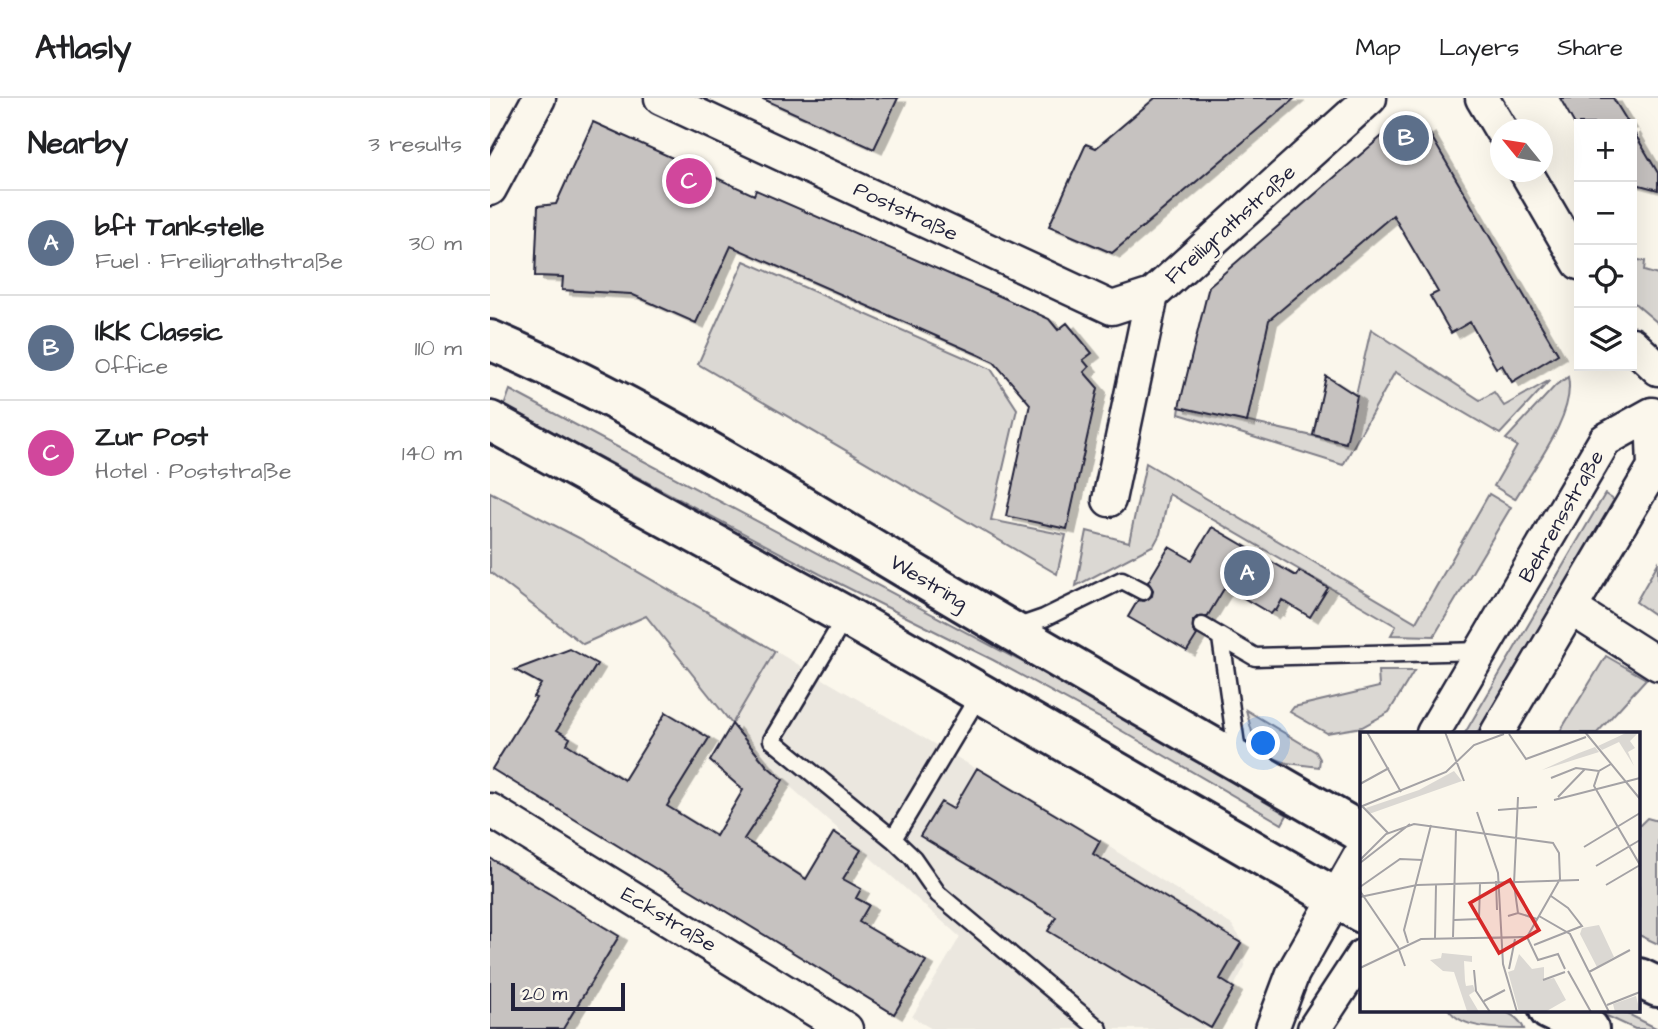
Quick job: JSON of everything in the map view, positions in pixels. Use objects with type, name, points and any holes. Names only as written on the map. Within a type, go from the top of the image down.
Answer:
[{"type":"main road","name":"Westring","points":[[490,340],[534,359],[628,407],[724,460],[1009,630],[1360,832]]},
{"type":"main road","points":[[490,421],[981,692],[1348,905]]},
{"type":"main road","points":[[1640,978],[1658,987]]},
{"type":"main road","points":[[1553,1012],[1589,1029]]},
{"type":"street","points":[[490,189],[539,98]]},
{"type":"street","name":"Poststraße","points":[[661,98],[1112,308],[1152,295]]},
{"type":"street","name":"Freiligrathstraße","points":[[1109,500],[1152,295],[1370,98]]},
{"type":"street","points":[[1482,98],[1494,119]]},
{"type":"street","points":[[1532,182],[1574,254]]},
{"type":"street","points":[[1637,349],[1658,369]]},
{"type":"street","name":"Behrensstraße","points":[[1498,732],[1654,467],[1655,408]]},
{"type":"street","name":"Behrensstraße","points":[[1434,732],[1605,440],[1655,408]]},
{"type":"street","points":[[1572,609],[1658,664]]},
{"type":"street","name":"Eckstraße","points":[[490,810],[846,1029]]},
{"type":"street","points":[[1272,1029],[1293,973],[1348,905],[1360,860]]},
{"type":"street","points":[[1314,1029],[1360,959]]},
{"type":"lane","points":[[1009,630],[1044,618],[1122,580],[1143,592]]},
{"type":"lane","points":[[846,616],[772,740],[893,839],[913,858],[938,894],[1099,1029]]},
{"type":"lane","points":[[1202,626],[1255,657],[1482,651]]},
{"type":"lane","points":[[1222,638],[1238,762]]},
{"type":"lane","points":[[893,839],[981,692]]},
{"type":"shaded area","points":[[1637,260],[1645,261],[1644,271],[1658,275],[1658,323],[1637,305]]},
{"type":"shaded area","points":[[744,261],[991,369],[1017,409],[991,520],[1066,535],[1057,574],[698,364]]},
{"type":"shaded area","points":[[1371,329],[1480,400],[1494,392],[1504,406],[1550,380],[1500,434],[1395,372],[1343,465],[1179,414],[1180,407],[1345,443]]},
{"type":"shaded area","points":[[1568,377],[1569,392],[1560,423],[1515,499],[1494,486],[1517,446],[1506,439],[1556,385]]},
{"type":"shaded area","points":[[510,390],[1105,706],[1287,815],[1282,824],[1098,717],[993,660],[820,574],[504,406]]},
{"type":"shaded area","points":[[1146,463],[1416,622],[1489,494],[1511,507],[1434,636],[1391,635],[1396,626],[1169,494],[1160,534],[1154,545],[1076,586],[1087,531],[1129,542]]},
{"type":"shaded area","points":[[490,492],[579,538],[775,651],[732,724],[646,616],[583,644],[490,572]]},
{"type":"shaded area","points":[[1605,494],[1614,500],[1478,732],[1466,732]]},
{"type":"shaded area","points":[[1658,563],[1658,617],[1636,602]]},
{"type":"shaded area","points":[[775,651],[1100,841],[1232,925],[1243,942],[1245,966],[1211,1029],[932,1029],[912,1017],[960,937],[767,766],[732,724]]},
{"type":"shaded area","points":[[1606,656],[1646,679],[1598,732],[1560,732]]},
{"type":"shaded area","points":[[1378,671],[1414,671],[1389,712],[1362,727],[1327,733],[1290,712],[1294,707],[1379,687]]},
{"type":"shaded area","points":[[1246,710],[1316,752],[1320,759],[1319,767],[1287,763],[1262,754]]},
{"type":"shaded area","points":[[1647,818],[1658,821],[1658,944],[1640,935],[1640,825]]},
{"type":"shaded area","points":[[1451,1012],[1504,1012],[1519,1020],[1524,1029],[1493,1028],[1472,1024]]},
{"type":"shaded area","points":[[1598,1012],[1624,1012],[1658,1029],[1635,1029]]},
{"type":"building","points":[[761,98],[898,98],[874,149]]},
{"type":"building","points":[[1155,98],[1295,98],[1112,253],[1049,226],[1086,144],[1096,148]]},
{"type":"building","points":[[1560,98],[1613,98],[1626,119],[1574,119],[1574,123]]},
{"type":"building","points":[[593,122],[754,195],[756,190],[1004,298],[1049,319],[1058,330],[1067,323],[1092,353],[1083,360],[1089,367],[1084,372],[1098,388],[1067,529],[1006,516],[1030,404],[994,362],[731,246],[696,323],[631,294],[562,290],[563,277],[535,276],[538,206],[556,204]]},
{"type":"building","points":[[1396,124],[1408,140],[1427,129],[1558,354],[1512,382],[1502,365],[1496,368],[1470,322],[1451,333],[1430,296],[1438,292],[1393,215],[1269,320],[1247,422],[1179,407],[1209,286]]},
{"type":"building","points":[[1637,137],[1658,173],[1658,190],[1637,184]]},
{"type":"building","points":[[1326,376],[1357,396],[1346,443],[1313,435]]},
{"type":"building","points":[[1212,527],[1296,576],[1299,571],[1328,588],[1310,617],[1282,600],[1271,614],[1225,587],[1207,617],[1197,617],[1193,621],[1193,631],[1197,635],[1187,651],[1128,617],[1138,600],[1144,601],[1152,596],[1153,590],[1148,582],[1169,547],[1192,560]]},
{"type":"building","points":[[570,649],[597,664],[557,730],[570,738],[567,744],[624,780],[666,712],[709,738],[667,806],[716,836],[743,790],[710,761],[732,724],[767,766],[783,780],[744,839],[806,879],[834,832],[861,850],[843,879],[861,889],[856,898],[869,905],[859,922],[926,961],[894,1014],[492,769],[536,698],[533,697],[541,684],[515,670]]},
{"type":"building","points":[[977,768],[1100,841],[1093,854],[1241,943],[1220,979],[1234,988],[1211,1028],[1048,931],[1056,917],[920,836],[941,802],[953,809]]},
{"type":"building","points":[[490,858],[619,936],[563,1029],[490,1029]]},
{"type":"place","name":"IKK Classic","points":[[1406,138]]},
{"type":"place","name":"Zur Post","points":[[689,181]]},
{"type":"place","name":"bft Tankstelle","points":[[1247,573]]}]
